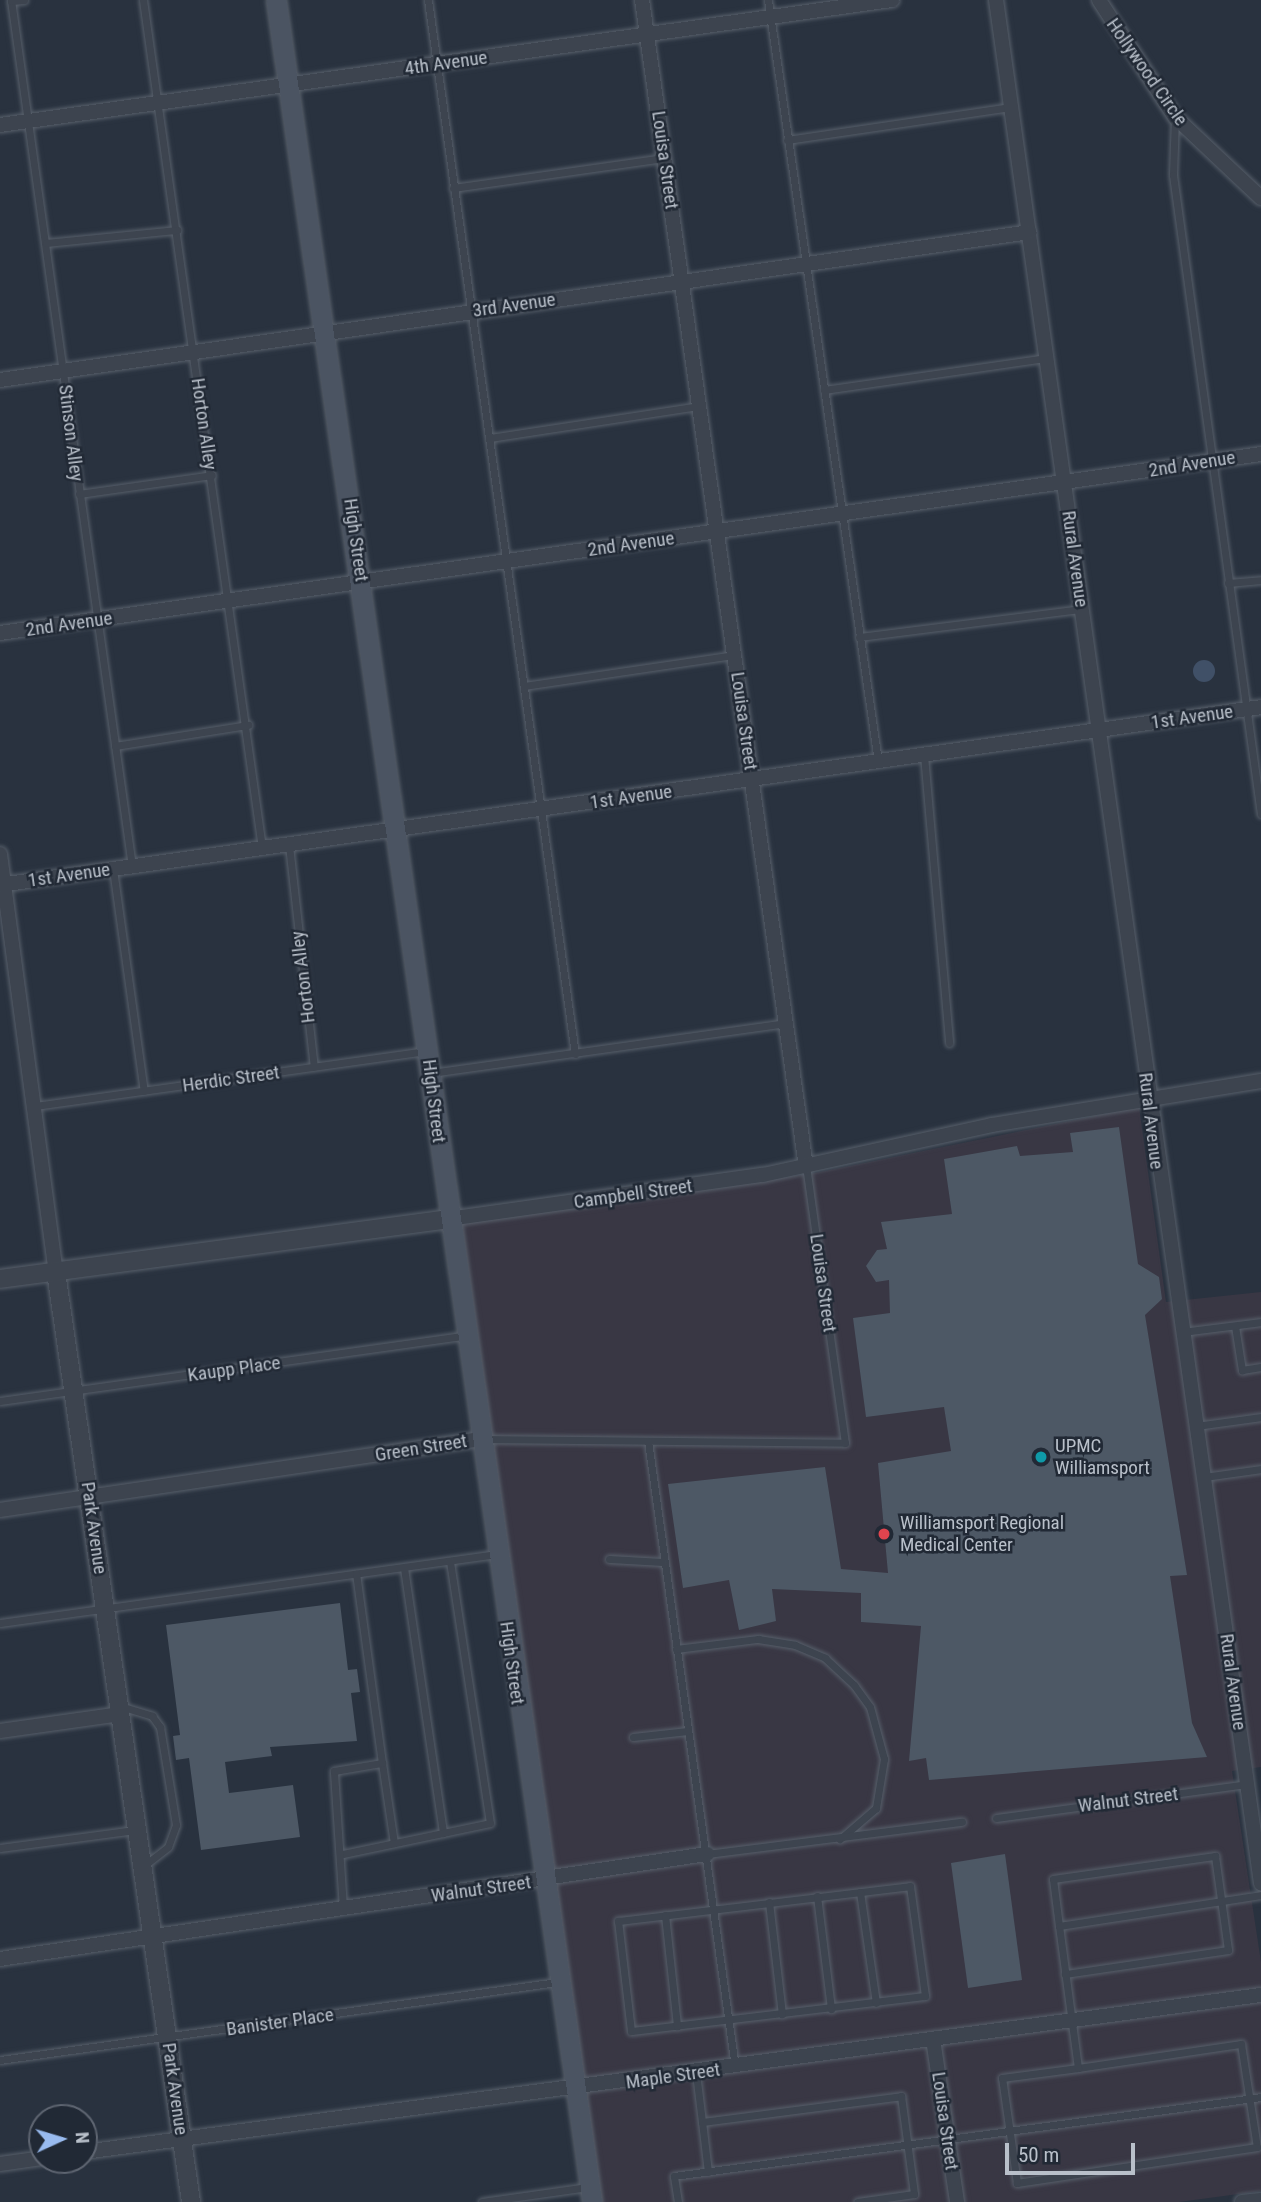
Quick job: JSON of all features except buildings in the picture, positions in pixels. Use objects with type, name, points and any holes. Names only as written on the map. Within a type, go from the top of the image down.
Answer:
[{"type":"main road","name":"High Street","points":[[276,0],[398,830],[448,1219],[591,2194]]},
{"type":"street","name":"Louisa Street","points":[[642,0],[701,406],[716,531],[789,1023],[806,1167]]},
{"type":"street","name":"4th Avenue","points":[[0,125],[892,0]]},
{"type":"street","name":"Rural Avenue","points":[[996,0],[1100,731],[1147,1097],[1181,1332],[1254,1783],[1261,1883]]},
{"type":"street","name":"Hollywood Circle","points":[[1098,0],[1175,117],[1261,198]]},
{"type":"street","name":"3rd Avenue","points":[[0,380],[1028,232]]},
{"type":"street","name":"2nd Avenue","points":[[0,634],[1261,454]]},
{"type":"street","name":"1st Avenue","points":[[2,885],[1254,708]]},
{"type":"street","name":"Park Avenue","points":[[0,854],[2,885],[35,1106],[56,1272],[191,2202]]},
{"type":"street","name":"Campbell Street","points":[[0,1279],[448,1219],[806,1167],[1147,1097],[1261,1081]]},
{"type":"street","name":"Green Street","points":[[0,1510],[481,1438]]},
{"type":"street","points":[[0,1731],[120,1710]]},
{"type":"street","name":"Walnut Street","points":[[0,1958],[153,1938],[707,1854]]},
{"type":"street","name":"Maple Street","points":[[98,2150],[735,2068],[1261,1995]]},
{"type":"street","name":"Louisa Street","points":[[933,2039],[957,2202]]},
{"type":"street","points":[[0,2165],[28,2160]]},
{"type":"street","points":[[1242,2202],[1261,2200]]},
{"type":"lane","points":[[11,1],[24,0]]},
{"type":"lane","name":"Horton Alley","points":[[143,0],[248,725],[262,849]]},
{"type":"lane","points":[[428,0],[453,188],[510,561],[524,686],[575,1054]]},
{"type":"lane","points":[[768,0],[877,761]]},
{"type":"lane","name":"Stinson Alley","points":[[11,1],[132,866]]},
{"type":"lane","points":[[787,140],[1012,107]]},
{"type":"lane","points":[[1175,117],[1174,174],[1228,583],[1254,708],[1261,814]]},
{"type":"lane","points":[[453,188],[665,158]]},
{"type":"lane","points":[[46,243],[177,230]]},
{"type":"lane","points":[[824,390],[1047,358]]},
{"type":"lane","points":[[490,438],[701,406]]},
{"type":"lane","points":[[79,494],[212,475]]},
{"type":"lane","points":[[1228,583],[1261,580]]},
{"type":"lane","points":[[859,637],[1082,609]]},
{"type":"lane","points":[[524,686],[735,654]]},
{"type":"lane","points":[[115,746],[248,725]]},
{"type":"lane","points":[[924,755],[949,1043]]},
{"type":"lane","name":"Horton Alley","points":[[289,845],[314,1067]]},
{"type":"lane","points":[[113,869],[144,1091]]},
{"type":"lane","points":[[431,1073],[789,1023]]},
{"type":"lane","name":"Herdic Street","points":[[35,1106],[427,1051]]},
{"type":"lane","name":"Louisa Street","points":[[806,1167],[845,1443]]},
{"type":"lane","points":[[1181,1332],[1261,1322]]},
{"type":"lane","points":[[1235,1326],[1241,1370],[1261,1367]]},
{"type":"lane","name":"Kaupp Place","points":[[0,1401],[467,1335]]},
{"type":"lane","points":[[1195,1426],[1261,1416]]},
{"type":"lane","name":"Green Street","points":[[481,1438],[845,1443]]},
{"type":"lane","points":[[648,1441],[663,1562],[716,1907],[735,2068]]},
{"type":"lane","points":[[1203,1477],[1261,1470]]},
{"type":"lane","points":[[0,1623],[497,1554]]},
{"type":"lane","points":[[609,1559],[663,1562]]},
{"type":"lane","points":[[342,1854],[490,1823],[450,1562]]},
{"type":"lane","points":[[404,1567],[443,1833]]},
{"type":"lane","points":[[356,1574],[394,1843]]},
{"type":"lane","points":[[676,1649],[758,1639],[795,1644],[825,1658],[854,1685],[870,1707],[884,1759],[876,1808],[840,1839]]},
{"type":"lane","points":[[120,1710],[152,1716],[160,1727],[176,1825],[168,1847],[143,1867]]},
{"type":"lane","points":[[633,1737],[688,1731]]},
{"type":"lane","points":[[343,1908],[342,1854],[334,1771],[382,1763]]},
{"type":"lane","name":"Walnut Street","points":[[996,1818],[1254,1783]]},
{"type":"lane","name":"Walnut Street","points":[[707,1854],[962,1822]]},
{"type":"lane","points":[[0,1848],[138,1830]]},
{"type":"lane","points":[[1065,1974],[1228,1950],[1215,1856],[1054,1879],[1070,2020],[1078,2067]]},
{"type":"lane","points":[[910,1886],[925,1996],[631,2031],[618,1921],[716,1907],[910,1886]]},
{"type":"lane","points":[[860,1892],[876,2003]]},
{"type":"lane","points":[[1059,1926],[1261,1895]]},
{"type":"lane","points":[[817,1896],[831,2009]]},
{"type":"lane","points":[[769,1902],[782,2014]]},
{"type":"lane","points":[[665,1915],[677,2026]]},
{"type":"lane","name":"Banister Place","points":[[0,2060],[560,1981]]},
{"type":"lane","points":[[1241,2044],[1250,2099],[1257,2147],[1017,2183],[1003,2078],[1241,2044]]},
{"type":"lane","points":[[696,2073],[708,2172]]},
{"type":"lane","points":[[702,2122],[901,2096],[914,2194],[858,2202]]},
{"type":"lane","points":[[678,2202],[674,2176],[1261,2098]]},
{"type":"lane","points":[[482,2202],[591,2194]]},
{"type":"shaded area","name":"Williamsport Regional Medical Center","points":[[1139,1107],[1166,1302],[1261,1292],[1261,1767],[1232,1771],[1261,1962],[1261,2191],[1179,2202],[600,2202],[462,1224],[815,1173]]},
{"type":"water","points":[[1204,660],[1212,663],[1215,671],[1212,679],[1204,682],[1196,679],[1193,671],[1196,663]]},
{"type":"place","name":"UPMC Williamsport","points":[[1041,1457]]},
{"type":"place","name":"Williamsport Regional Medical Center","points":[[884,1534]]}]
